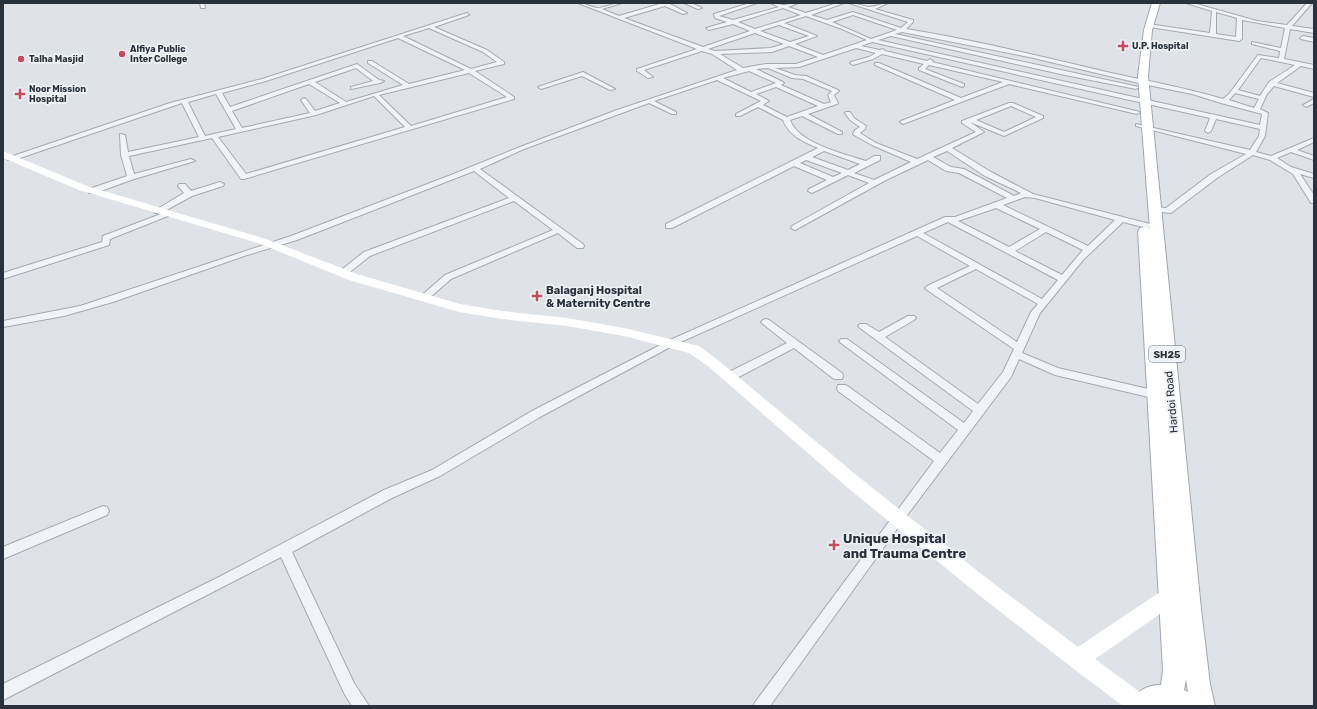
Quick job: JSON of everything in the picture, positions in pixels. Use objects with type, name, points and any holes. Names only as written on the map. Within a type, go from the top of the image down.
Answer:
[{"type":"main road","name":"Hardoi Road","points":[[1150,3],[1142,29],[1139,102],[1150,227],[1198,684],[1203,706]]},
{"type":"main road","name":"Hardoi Road","points":[[1156,3],[1150,25],[1139,102],[1154,209],[1150,227],[1157,395],[1175,670],[1181,702]]},
{"type":"main road","name":"SH25","points":[[1140,706],[1144,702],[1155,697],[1181,702]]},
{"type":"street","points":[[580,3],[702,48],[714,53],[742,70]]},
{"type":"street","points":[[598,9],[620,3]]},
{"type":"street","points":[[686,3],[700,8]]},
{"type":"street","points":[[755,3],[716,16],[823,57]]},
{"type":"street","points":[[772,3],[844,28],[870,40],[1139,102],[1263,128]]},
{"type":"street","points":[[709,28],[796,3]]},
{"type":"street","points":[[650,77],[639,70],[842,3]]},
{"type":"street","points":[[3,324],[82,309],[270,244],[294,238],[618,110],[742,70],[766,66],[797,66],[902,30],[911,21],[851,3]]},
{"type":"street","points":[[869,9],[886,3]]},
{"type":"street","points":[[1188,3],[1240,17],[1314,31]]},
{"type":"street","points":[[1281,60],[1288,27],[1310,3]]},
{"type":"street","points":[[620,17],[667,4],[685,13]]},
{"type":"street","points":[[1213,35],[1214,10]]},
{"type":"street","points":[[827,22],[854,13],[902,30],[1008,48],[1139,102],[1252,153],[1272,158],[1296,174],[1314,201]]},
{"type":"street","points":[[7,156],[184,101],[264,80],[467,14]]},
{"type":"street","points":[[1150,25],[1238,39],[1240,17]]},
{"type":"street","points":[[714,53],[772,50],[791,45],[814,36],[779,23]]},
{"type":"street","points":[[125,155],[202,137],[314,114],[375,94],[502,63],[485,51],[428,26]]},
{"type":"street","points":[[889,34],[1139,102]]},
{"type":"street","points":[[213,135],[244,177],[512,98],[469,70],[398,36]]},
{"type":"street","points":[[1303,38],[1314,40]]},
{"type":"street","points":[[729,40],[736,42]]},
{"type":"street","points":[[1254,43],[1283,50]]},
{"type":"street","points":[[743,45],[757,51]]},
{"type":"street","points":[[853,63],[871,58],[892,45]]},
{"type":"street","points":[[855,46],[1009,82],[1139,102],[1193,92],[1265,113],[1262,136],[1252,153],[1214,176],[1168,211],[1154,209]]},
{"type":"street","points":[[938,55],[921,68],[962,85]]},
{"type":"street","points":[[1223,102],[1234,91],[1260,56],[1314,67]]},
{"type":"street","points":[[906,57],[901,60],[880,65],[960,100]]},
{"type":"street","points":[[370,62],[397,77],[409,86]]},
{"type":"street","points":[[1256,111],[1261,98],[1271,83],[1300,64]]},
{"type":"street","points":[[228,110],[357,66],[378,82]]},
{"type":"street","points":[[759,105],[786,119],[835,103],[831,95],[836,90],[804,77],[794,77],[766,66]]},
{"type":"street","points":[[750,69],[781,83],[751,94]]},
{"type":"street","points":[[541,87],[583,74],[612,89]]},
{"type":"street","points":[[367,97],[353,88],[397,77]]},
{"type":"street","points":[[717,78],[766,101],[738,115]]},
{"type":"street","points":[[310,82],[345,104]]},
{"type":"street","points":[[903,122],[1009,82]]},
{"type":"street","points":[[1271,83],[1314,95]]},
{"type":"street","points":[[776,85],[825,107]]},
{"type":"street","points":[[1234,91],[1261,98]]},
{"type":"street","points":[[218,92],[240,130]]},
{"type":"street","points":[[375,94],[410,128]]},
{"type":"street","points":[[304,100],[314,114]]},
{"type":"street","points":[[649,100],[674,114]]},
{"type":"street","points":[[184,101],[202,137]]},
{"type":"street","points":[[1306,105],[1314,101]]},
{"type":"street","points":[[795,228],[875,183],[981,132],[964,122],[1011,104],[1041,117],[1004,134],[971,120]]},
{"type":"street","points":[[848,113],[852,119],[863,126],[863,128],[857,131],[856,134],[874,144],[917,162]]},
{"type":"street","points":[[803,114],[840,133]]},
{"type":"street","points":[[1208,131],[1214,117]]},
{"type":"street","points":[[786,119],[788,127],[802,137],[865,163]]},
{"type":"street","points":[[122,135],[125,155],[131,177]]},
{"type":"street","points":[[1272,158],[1314,140]]},
{"type":"street","points":[[670,226],[825,146]]},
{"type":"street","points":[[947,148],[988,174],[1032,196]]},
{"type":"street","points":[[1292,150],[1314,158]]},
{"type":"street","points":[[7,156],[92,191],[270,244],[343,273],[459,308],[502,315],[567,322],[624,332],[694,349],[730,377],[854,484],[982,586],[1140,706]]},
{"type":"street","points":[[806,157],[875,183]]},
{"type":"street","points":[[928,157],[949,169],[961,171],[1014,199]]},
{"type":"street","points":[[812,191],[877,158]]},
{"type":"street","points":[[92,191],[131,177],[190,161]]},
{"type":"street","points":[[794,163],[833,180]]},
{"type":"street","points":[[474,168],[580,246]]},
{"type":"street","points":[[1288,168],[1314,176]]},
{"type":"street","points":[[3,276],[106,243],[106,238],[164,212],[189,194],[220,184]]},
{"type":"street","points":[[182,186],[189,194]]},
{"type":"street","points":[[3,692],[284,549],[388,494],[436,472],[536,414],[671,343],[948,219],[956,219],[1024,195],[1150,227]]},
{"type":"street","points":[[343,273],[367,254],[515,198]]},
{"type":"street","points":[[997,205],[1089,250]]},
{"type":"street","points":[[948,219],[1063,279]]},
{"type":"street","points":[[762,706],[898,518],[1007,374],[1036,312],[1089,250],[1121,219]]},
{"type":"street","points":[[1009,251],[1046,229]]},
{"type":"street","points":[[424,298],[448,276],[559,230]]},
{"type":"street","points":[[917,233],[1043,303]]},
{"type":"street","points":[[976,266],[930,288],[1018,351],[1055,371],[1157,395]]},
{"type":"street","points":[[878,337],[911,318]]},
{"type":"street","points":[[766,322],[793,344],[838,376]]},
{"type":"street","points":[[863,326],[979,410]]},
{"type":"street","points":[[844,341],[965,429]]},
{"type":"street","points":[[730,377],[793,344]]},
{"type":"street","points":[[842,388],[941,460]]},
{"type":"street","points":[[3,553],[103,511]]},
{"type":"street","points":[[284,549],[349,688],[361,706]]},
{"type":"street","points":[[1078,658],[1170,596],[1190,602]]},
{"type":"place","name":"U.P. Hospital","points":[[1123,46]]},
{"type":"place","name":"Alfiya Public Inter College","points":[[122,54]]},
{"type":"place","name":"Talha Masjid","points":[[21,59]]},
{"type":"place","name":"Noor Mission Hospital","points":[[20,94]]},
{"type":"place","name":"Balaganj Hospital & Maternity Centre","points":[[537,296]]},
{"type":"place","name":"Unique Hospital and Trauma Centre","points":[[834,545]]}]
